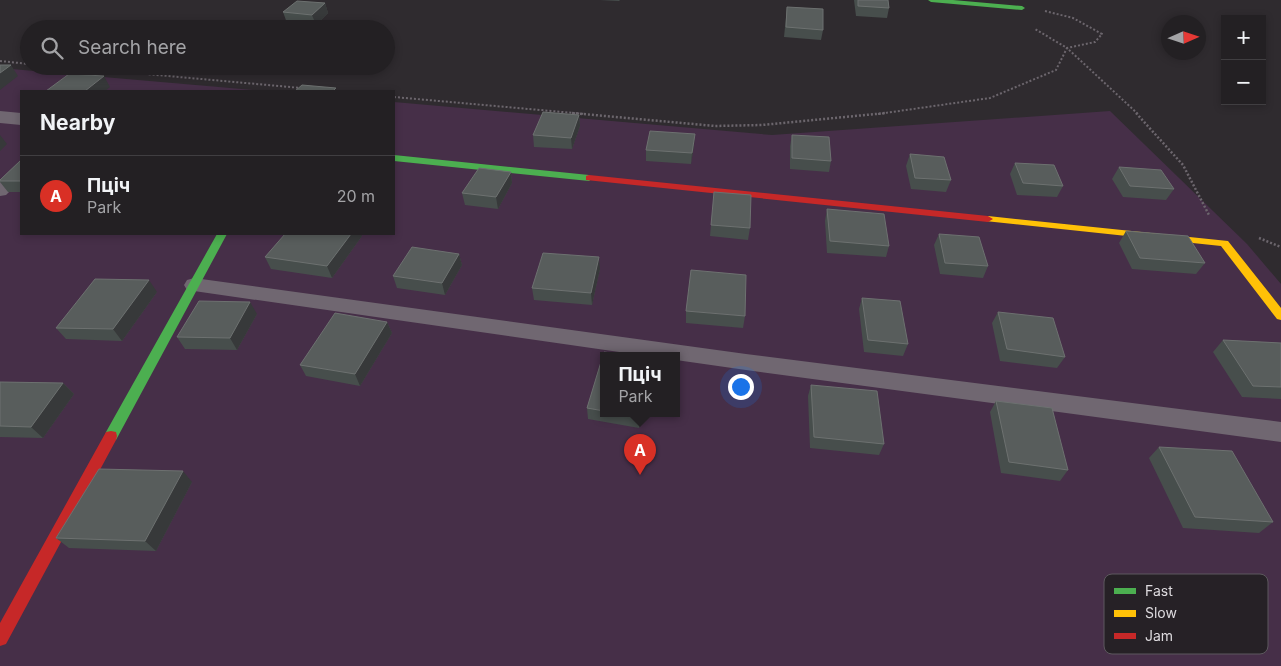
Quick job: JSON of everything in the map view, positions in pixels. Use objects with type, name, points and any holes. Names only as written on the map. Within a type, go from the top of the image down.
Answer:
[{"type":"street","points":[[931,0],[1022,8]]},
{"type":"street","points":[[0,117],[20,119]]},
{"type":"street","points":[[395,158],[1224,243],[1281,316]]},
{"type":"street","points":[[0,638],[221,235]]},
{"type":"lane","points":[[0,191],[20,172]]},
{"type":"lane","points":[[194,285],[674,352]]},
{"type":"lane","points":[[680,353],[1281,432]]},
{"type":"path","points":[[1022,8],[1073,18],[1102,34],[1095,42],[1067,48]]},
{"type":"path","points":[[395,97],[715,126],[762,125],[859,117],[990,98],[1056,70],[1067,48]]},
{"type":"path","points":[[1067,48],[1131,107],[1183,165],[1224,243]]},
{"type":"path","points":[[0,61],[20,63]]},
{"type":"path","points":[[156,75],[309,89]]},
{"type":"shaded area","points":[[0,68],[20,70],[20,75],[81,75],[254,90],[20,90],[20,235],[395,235],[395,102],[772,135],[1110,111],[1247,244],[1281,284],[1281,666],[0,666]]},
{"type":"building","points":[[858,0],[888,0],[889,8],[858,6]]},
{"type":"building","points":[[297,1],[325,3],[312,15],[283,12]]},
{"type":"building","points":[[787,7],[823,9],[823,30],[786,27]]},
{"type":"building","points":[[0,65],[11,65],[0,73]]},
{"type":"building","points":[[68,75],[104,76],[86,90],[47,90]]},
{"type":"building","points":[[302,85],[336,88],[334,90],[296,90]]},
{"type":"building","points":[[543,112],[579,115],[571,138],[533,135]]},
{"type":"building","points":[[650,131],[695,134],[692,153],[646,150]]},
{"type":"building","points":[[792,135],[829,137],[831,161],[792,158]]},
{"type":"building","points":[[910,154],[944,157],[951,180],[915,178]]},
{"type":"building","points":[[20,161],[20,181],[0,180]]},
{"type":"building","points":[[1015,163],[1054,165],[1063,186],[1023,183]]},
{"type":"building","points":[[1119,167],[1161,170],[1174,189],[1130,186]]},
{"type":"building","points":[[479,168],[511,172],[496,197],[462,193]]},
{"type":"building","points":[[714,192],[751,195],[750,228],[711,225]]},
{"type":"building","points":[[827,209],[884,214],[889,246],[830,241]]},
{"type":"building","points":[[1126,231],[1188,236],[1205,263],[1140,258]]},
{"type":"building","points":[[939,234],[979,237],[988,266],[945,263]]},
{"type":"building","points":[[284,235],[350,235],[327,266],[265,257]]},
{"type":"building","points":[[412,247],[459,254],[442,283],[393,276]]},
{"type":"building","points":[[543,253],[599,257],[591,293],[532,288]]},
{"type":"building","points":[[691,270],[746,275],[745,316],[686,311]]},
{"type":"building","points":[[95,279],[149,280],[113,329],[56,328]]},
{"type":"building","points":[[862,298],[900,301],[908,344],[868,340]]},
{"type":"building","points":[[199,301],[250,302],[230,338],[177,337]]},
{"type":"building","points":[[998,312],[1053,318],[1065,357],[1007,349]]},
{"type":"building","points":[[335,313],[387,322],[355,374],[300,365]]},
{"type":"building","points":[[1223,340],[1281,343],[1281,387],[1253,386]]},
{"type":"building","points":[[600,365],[600,410],[587,408]]},
{"type":"building","points":[[0,382],[63,383],[31,427],[0,426]]},
{"type":"building","points":[[811,385],[877,391],[884,444],[814,437]]},
{"type":"building","points":[[996,401],[1052,408],[1068,470],[1009,462]]},
{"type":"building","points":[[1159,447],[1232,451],[1273,522],[1195,517]]},
{"type":"building","points":[[99,469],[183,471],[145,541],[56,538]]},
{"type":"traffic: fast","points":[[931,0],[1022,8]]},
{"type":"traffic: fast","points":[[395,158],[589,178]]},
{"type":"traffic: fast","points":[[111,436],[221,235]]},
{"type":"traffic: slow","points":[[988,219],[1224,243],[1281,316]]},
{"type":"traffic: jam","points":[[589,178],[988,219]]},
{"type":"traffic: jam","points":[[0,638],[111,436]]},
{"type":"place","name":"Пціч","points":[[640,475]]}]
